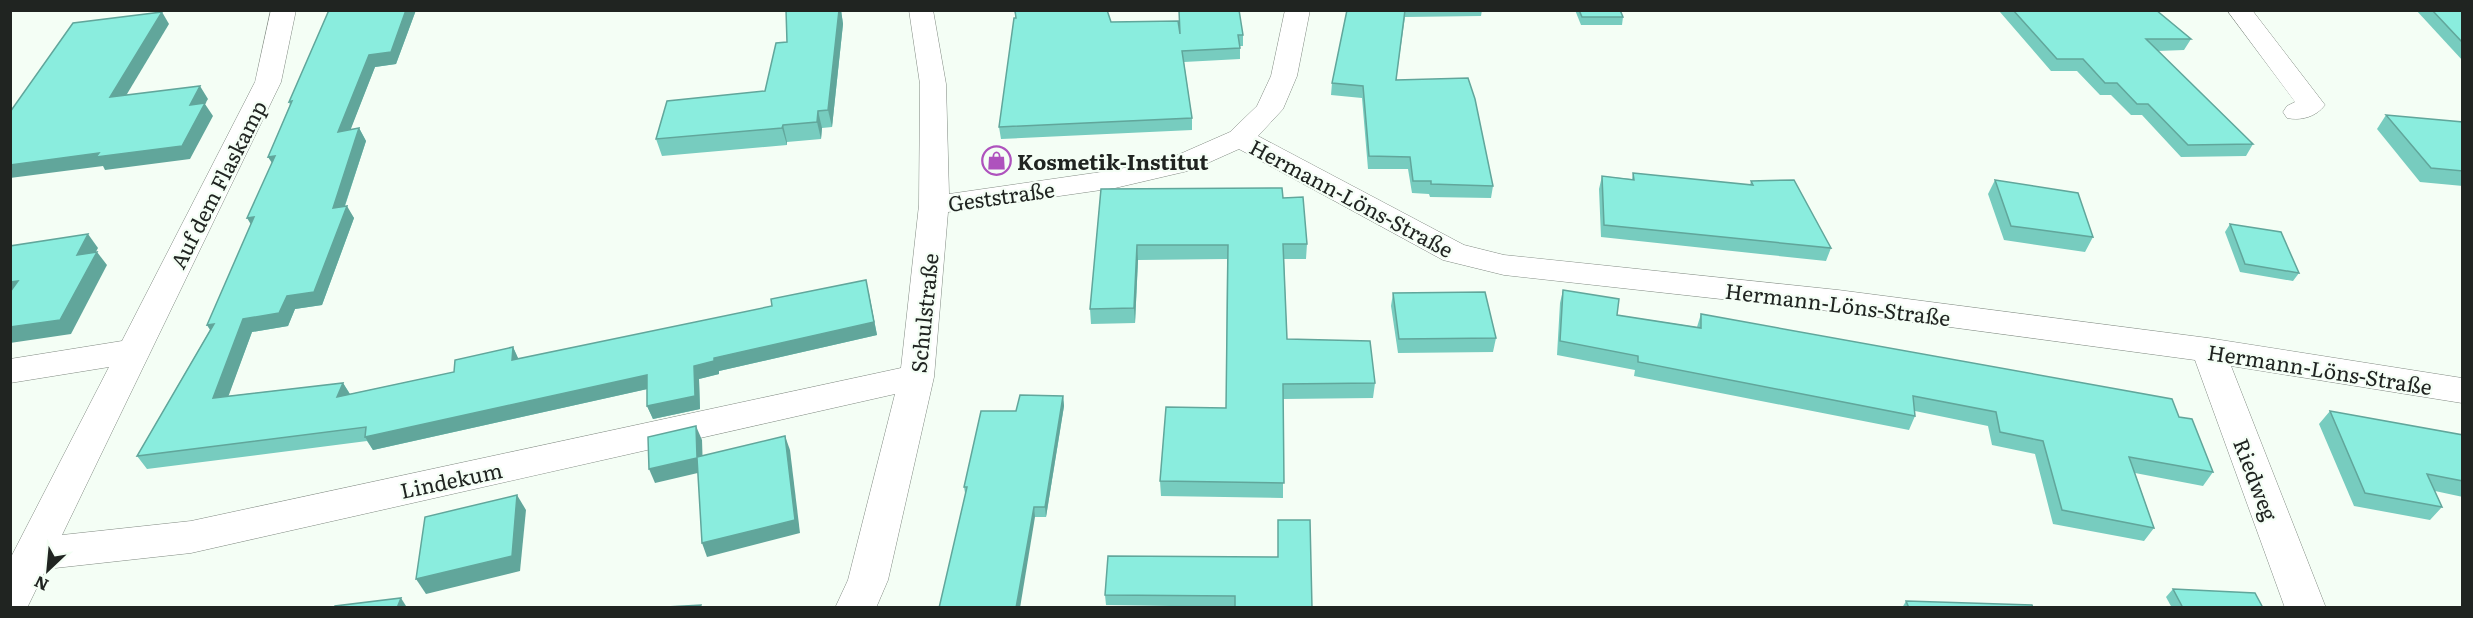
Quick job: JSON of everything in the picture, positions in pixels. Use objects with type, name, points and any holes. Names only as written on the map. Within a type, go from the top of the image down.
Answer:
[{"type":"street","name":"Auf dem Flaskamp","points":[[34,554],[268,82],[284,10]]},
{"type":"street","name":"Schulstraße","points":[[855,608],[868,580],[917,377],[934,205],[933,84],[921,10]]},
{"type":"street","name":"Geststraße","points":[[934,205],[1115,179],[1182,164],[1240,138],[1269,109],[1284,76],[1298,10]]},
{"type":"street","points":[[2239,10],[2310,105],[2297,112]]},
{"type":"street","name":"Hermann-Löns-Straße","points":[[1240,138],[1454,253],[1504,265],[1838,301],[2208,350],[2463,392]]},
{"type":"street","name":"Riedweg","points":[[2208,350],[2306,608]]},
{"type":"street","points":[[10,370],[133,351]]},
{"type":"street","name":"Lindekum","points":[[34,554],[191,537],[917,377]]},
{"type":"street","points":[[10,600],[34,554]]},
{"type":"building","points":[[329,10],[406,10],[391,52],[369,55],[338,132],[359,128],[333,208],[347,206],[314,292],[287,296],[279,313],[243,319],[213,398],[343,383],[337,397],[454,372],[455,360],[513,347],[512,360],[772,306],[771,299],[866,280],[874,322],[714,358],[714,361],[694,366],[695,396],[647,406],[647,375],[365,437],[366,427],[137,456],[214,324],[207,325],[254,217],[247,218],[275,156],[268,157]]},
{"type":"building","points":[[786,10],[839,10],[828,110],[818,111],[817,122],[783,125],[782,128],[656,139],[667,101],[765,91],[776,43],[787,42]]},
{"type":"building","points":[[1015,10],[1107,10],[1111,22],[1178,21],[1180,34],[1179,10],[1239,10],[1243,35],[1238,35],[1240,48],[1182,51],[1192,118],[999,127],[1014,18],[1016,18]]},
{"type":"building","points":[[1347,10],[1405,10],[1396,80],[1468,78],[1475,99],[1493,186],[1431,184],[1431,181],[1413,181],[1410,157],[1369,156],[1363,86],[1332,83]]},
{"type":"building","points":[[1579,10],[1620,10],[1623,17],[1582,17]]},
{"type":"building","points":[[2013,10],[2156,10],[2191,39],[2146,39],[2253,144],[2188,145],[2148,104],[2137,104],[2117,83],[2105,83],[2083,59],[2057,59]]},
{"type":"building","points":[[2432,10],[2463,10],[2463,43]]},
{"type":"building","points":[[162,12],[110,97],[200,86],[190,105],[205,103],[182,146],[96,157],[99,153],[10,165],[10,112],[73,23]]},
{"type":"building","points":[[2386,115],[2463,122],[2463,171],[2431,168]]},
{"type":"building","points":[[1633,173],[1753,185],[1751,181],[1794,180],[1831,248],[1604,225],[1602,176],[1634,180]]},
{"type":"building","points":[[1995,180],[2078,193],[2093,237],[2011,226]]},
{"type":"building","points":[[1282,188],[1283,198],[1303,197],[1307,244],[1283,244],[1287,339],[1370,341],[1375,383],[1283,384],[1284,483],[1160,481],[1166,407],[1226,408],[1228,245],[1137,245],[1134,308],[1090,309],[1101,189]]},
{"type":"building","points":[[2230,224],[2281,232],[2299,273],[2245,264]]},
{"type":"building","points":[[88,234],[77,255],[97,252],[60,320],[10,327],[10,292],[18,281],[10,282],[10,246]]},
{"type":"building","points":[[1563,290],[1619,299],[1617,315],[1701,328],[1701,314],[2172,399],[2179,417],[2192,419],[2213,472],[2129,457],[2154,528],[2062,510],[2043,441],[2000,432],[1996,412],[1913,396],[1915,416],[1638,362],[1638,356],[1560,341]]},
{"type":"building","points":[[1485,292],[1496,338],[1399,339],[1393,293]]},
{"type":"building","points":[[1020,395],[1063,396],[1045,507],[1034,507],[1016,608],[939,608],[967,487],[964,487],[981,411],[1016,411]]},
{"type":"building","points":[[2330,411],[2463,435],[2463,481],[2427,474],[2442,507],[2365,493]]},
{"type":"building","points":[[696,426],[697,457],[785,436],[795,520],[702,543],[697,458],[649,469],[648,437]]},
{"type":"building","points":[[517,495],[512,556],[416,579],[425,517]]},
{"type":"building","points":[[1278,520],[1310,520],[1312,608],[1235,608],[1235,596],[1105,595],[1108,556],[1278,557]]},
{"type":"building","points":[[2173,589],[2255,593],[2263,608],[2183,608]]},
{"type":"building","points":[[401,598],[397,608],[335,608],[335,606]]},
{"type":"building","points":[[1906,601],[2032,605],[2033,608],[1909,608]]},
{"type":"building","points":[[701,605],[700,608],[648,608]]},
{"type":"place","name":"Kosmetik-Institut","points":[[996,160]]}]
